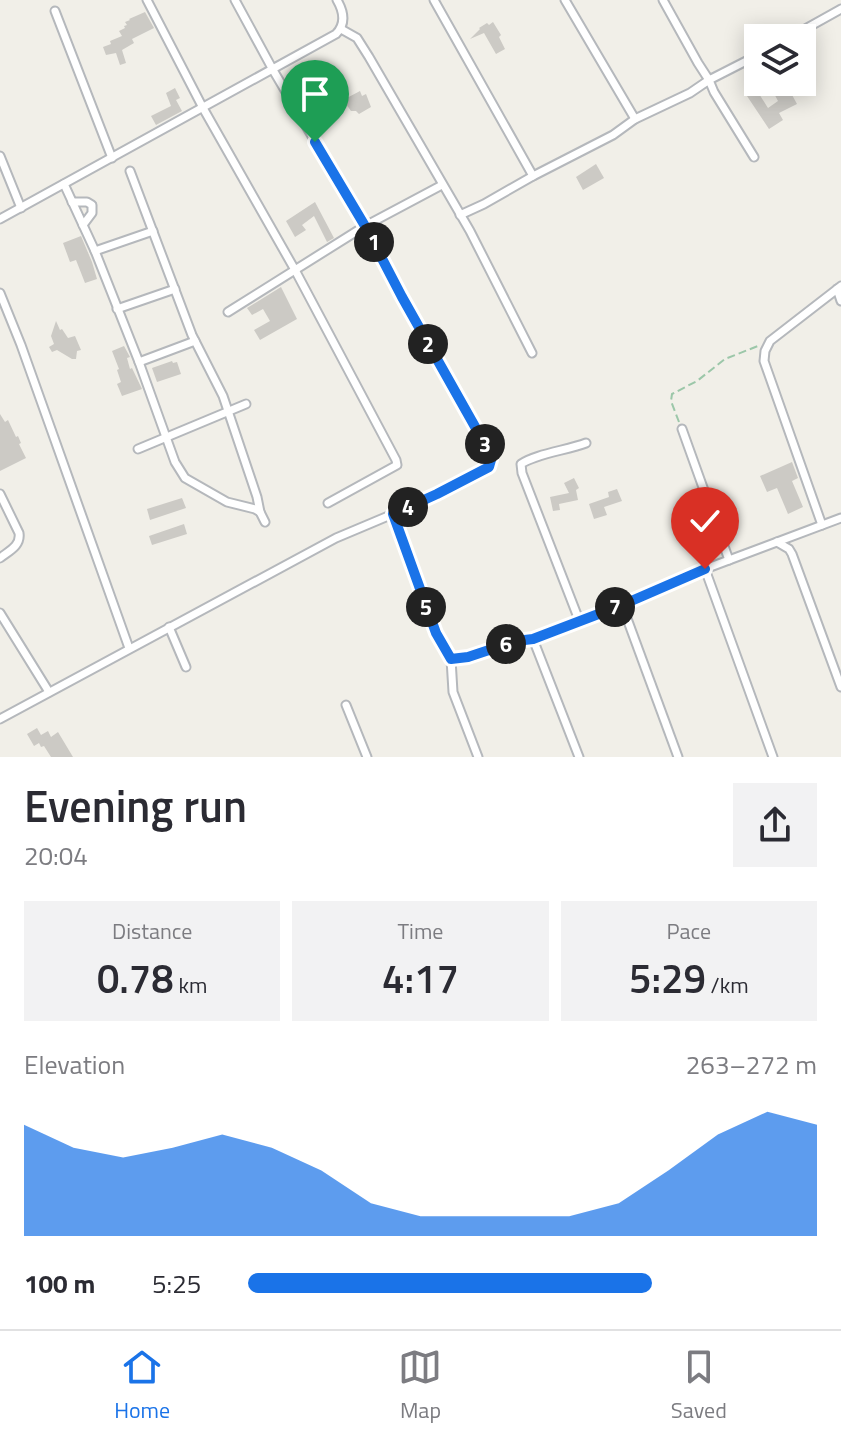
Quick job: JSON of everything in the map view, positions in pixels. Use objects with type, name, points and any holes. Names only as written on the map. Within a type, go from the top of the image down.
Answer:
[{"type":"street","points":[[147,0],[396,460],[397,465],[328,503]]},
{"type":"street","points":[[235,0],[365,226],[487,448]]},
{"type":"street","points":[[0,219],[319,44],[341,29],[343,14],[337,0]]},
{"type":"street","points":[[434,0],[533,176]]},
{"type":"street","points":[[565,0],[635,119]]},
{"type":"street","points":[[663,0],[754,157]]},
{"type":"street","points":[[814,24],[841,9]]},
{"type":"street","points":[[55,11],[112,158]]},
{"type":"street","points":[[341,29],[357,38],[369,57],[460,215],[532,353]]},
{"type":"street","points":[[460,215],[744,62]]},
{"type":"street","points":[[0,156],[21,208]]},
{"type":"street","points":[[130,171],[195,341],[223,396],[265,522]]},
{"type":"street","points":[[64,184],[95,251],[175,462],[185,478],[227,502],[260,512]]},
{"type":"street","points":[[228,312],[365,226],[442,185]]},
{"type":"street","points":[[72,202],[92,205],[92,213],[83,225]]},
{"type":"street","points":[[95,251],[153,231]]},
{"type":"street","points":[[822,525],[764,361],[770,341],[839,288],[841,301]]},
{"type":"street","points":[[117,309],[175,289]]},
{"type":"street","points":[[0,293],[129,648]]},
{"type":"street","points":[[139,362],[195,341]]},
{"type":"street","points":[[138,449],[246,404]]},
{"type":"street","points":[[682,429],[729,560]]},
{"type":"street","points":[[579,620],[521,464],[586,443]]},
{"type":"street","points":[[0,494],[20,539],[0,558]]},
{"type":"street","points":[[0,719],[336,538],[393,514],[436,633],[451,659],[453,692],[478,757]]},
{"type":"street","points":[[451,659],[533,639],[841,518]]},
{"type":"street","points":[[777,542],[792,554],[841,687]]},
{"type":"street","points":[[705,569],[773,757]]},
{"type":"street","points":[[622,605],[678,757]]},
{"type":"street","points":[[0,613],[49,692]]},
{"type":"street","points":[[169,627],[186,667]]},
{"type":"street","points":[[533,639],[579,757]]},
{"type":"street","points":[[346,705],[367,757]]},
{"type":"path","points":[[682,429],[671,401],[672,394],[697,381],[725,359],[770,341]]},
{"type":"path","points":[[393,514],[489,467],[491,460],[487,448]]},
{"type":"building","points":[[145,12],[154,28],[132,39],[134,43],[122,50],[126,63],[120,65],[116,53],[106,55],[103,47],[122,36],[119,31],[127,25],[125,22]]},
{"type":"building","points":[[493,22],[505,49],[496,54],[484,33],[470,39],[479,28]]},
{"type":"building","points":[[175,88],[180,98],[176,100],[182,111],[156,125],[151,116],[171,106],[166,93]]},
{"type":"building","points":[[360,91],[362,96],[366,94],[371,107],[359,114],[351,111],[343,100]]},
{"type":"building","points":[[747,96],[760,96],[768,108],[778,101],[775,96],[793,96],[797,104],[779,113],[783,120],[769,129]]},
{"type":"building","points":[[596,164],[604,178],[583,190],[576,177]]},
{"type":"building","points":[[315,202],[334,238],[327,242],[314,216],[302,225],[306,230],[295,237],[286,221]]},
{"type":"building","points":[[81,236],[97,279],[85,283],[76,260],[70,262],[63,243]]},
{"type":"building","points":[[281,287],[297,319],[260,340],[254,330],[270,321],[263,309],[252,315],[247,308]]},
{"type":"building","points":[[56,321],[68,338],[75,336],[81,350],[77,351],[76,359],[57,350],[52,352],[49,347],[54,344],[51,336]]},
{"type":"building","points":[[124,346],[130,357],[127,358],[130,369],[142,389],[122,396],[117,384],[121,382],[119,369],[112,351]]},
{"type":"building","points":[[177,362],[181,374],[157,382],[152,368]]},
{"type":"building","points":[[0,414],[18,436],[26,458],[0,471]]},
{"type":"building","points":[[792,462],[798,478],[792,481],[803,507],[788,514],[777,488],[767,492],[760,476]]},
{"type":"building","points":[[574,478],[579,488],[576,490],[578,500],[559,504],[560,510],[553,511],[550,497],[569,493],[564,483]]},
{"type":"building","points":[[617,489],[622,501],[604,507],[607,515],[594,519],[589,504],[609,497],[608,492]]},
{"type":"building","points":[[182,498],[186,508],[150,520],[147,509]]},
{"type":"building","points":[[184,524],[187,534],[152,545],[149,536]]},
{"type":"building","points":[[37,728],[41,735],[48,731],[51,737],[58,732],[73,757],[51,757],[44,746],[41,747],[39,743],[34,746],[27,734]]},
{"type":"route","points":[[315,142],[365,226],[491,460],[489,467],[393,514],[436,633],[451,659],[533,639],[705,569]]}]
